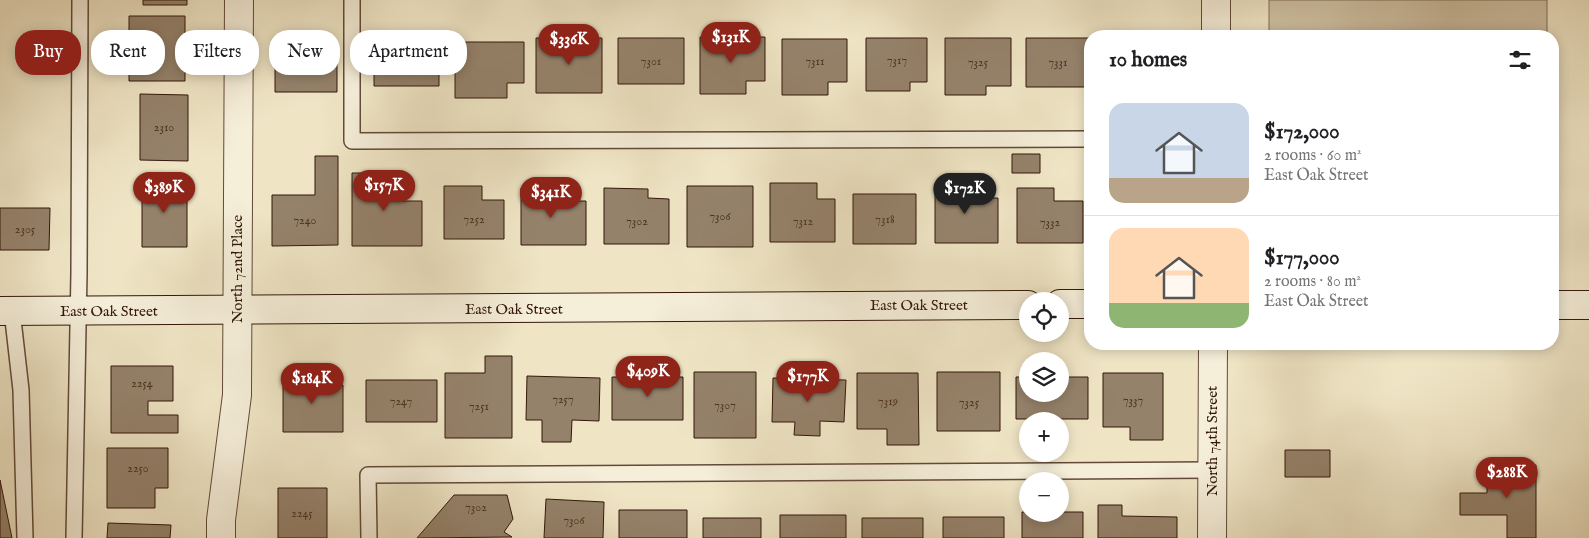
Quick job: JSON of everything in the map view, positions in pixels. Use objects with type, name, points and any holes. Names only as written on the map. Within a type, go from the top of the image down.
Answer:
[{"type":"street","name":"North 72nd Place","points":[[221,538],[221,520],[237,395],[239,0]]},
{"type":"street","points":[[1216,0],[1216,30]]},
{"type":"street","points":[[1069,304],[1084,304]]},
{"type":"street","name":"East Oak Street","points":[[6,311],[1019,305]]},
{"type":"street","points":[[1559,305],[1589,305]]},
{"type":"street","name":"North 74th Street","points":[[1212,538],[1213,350]]},
{"type":"lane","points":[[74,538],[80,0]]},
{"type":"lane","points":[[352,0],[352,141],[1084,139]]},
{"type":"lane","points":[[6,311],[21,390],[25,538]]},
{"type":"lane","points":[[369,538],[368,475],[1212,470]]},
{"type":"shaded area","points":[[1269,0],[1547,0],[1547,30],[1269,30]]},
{"type":"building","points":[[143,0],[187,0],[187,5],[143,5]]},
{"type":"building","points":[[129,16],[185,16],[185,30],[175,30],[175,75],[185,75],[185,81],[129,81],[129,75],[165,75],[165,30],[129,30]]},
{"type":"building","points":[[700,37],[765,37],[765,81],[746,81],[746,94],[700,94]]},
{"type":"building","points":[[536,38],[602,38],[602,93],[536,93]]},
{"type":"building","points":[[618,38],[684,38],[684,84],[618,84]]},
{"type":"building","points":[[866,38],[927,38],[927,82],[910,82],[910,91],[866,91]]},
{"type":"building","points":[[945,38],[1011,38],[1011,86],[986,86],[986,95],[945,95]]},
{"type":"building","points":[[1026,38],[1084,38],[1084,87],[1026,87]]},
{"type":"building","points":[[782,39],[847,39],[847,82],[828,82],[828,95],[782,95]]},
{"type":"building","points":[[467,42],[524,42],[524,83],[507,83],[507,98],[455,98],[455,75],[467,75]]},
{"type":"building","points":[[275,75],[337,75],[337,92],[275,92]]},
{"type":"building","points":[[374,75],[439,75],[439,86],[374,86]]},
{"type":"building","points":[[140,94],[188,95],[188,161],[140,160]]},
{"type":"building","points":[[1012,154],[1040,154],[1040,173],[1012,173]]},
{"type":"building","points":[[315,156],[338,156],[338,245],[272,246],[272,195],[315,195]]},
{"type":"building","points":[[352,173],[402,173],[402,201],[422,201],[422,246],[352,246]]},
{"type":"building","points":[[142,182],[187,182],[187,247],[142,247]]},
{"type":"building","points":[[770,183],[817,183],[817,199],[835,199],[835,242],[770,242]]},
{"type":"building","points":[[935,184],[978,184],[978,198],[998,198],[998,243],[935,243]]},
{"type":"building","points":[[444,186],[482,186],[482,200],[504,200],[504,239],[444,239]]},
{"type":"building","points":[[687,186],[753,186],[753,247],[687,247]]},
{"type":"building","points":[[521,188],[556,188],[556,201],[586,201],[586,245],[521,245]]},
{"type":"building","points":[[604,188],[648,189],[648,198],[669,199],[669,244],[604,244]]},
{"type":"building","points":[[1017,188],[1054,188],[1054,201],[1083,201],[1083,243],[1017,243]]},
{"type":"building","points":[[853,194],[916,194],[916,244],[853,244]]},
{"type":"building","points":[[0,208],[50,208],[49,250],[0,250]]},
{"type":"building","points":[[485,356],[512,356],[512,438],[445,438],[445,373],[485,373]]},
{"type":"building","points":[[111,366],[173,366],[173,401],[148,401],[148,415],[178,415],[178,433],[111,433]]},
{"type":"building","points":[[694,372],[756,372],[756,438],[694,438]]},
{"type":"building","points":[[937,372],[1000,372],[1000,431],[937,431]]},
{"type":"building","points":[[857,373],[918,373],[919,445],[887,445],[887,429],[857,429]]},
{"type":"building","points":[[1103,373],[1163,373],[1163,440],[1130,440],[1130,427],[1103,427]]},
{"type":"building","points":[[283,374],[323,374],[323,385],[343,385],[343,432],[283,432]]},
{"type":"building","points":[[527,376],[600,378],[599,421],[572,420],[571,442],[542,442],[542,420],[526,420]]},
{"type":"building","points":[[612,377],[683,377],[683,420],[612,420]]},
{"type":"building","points":[[1016,377],[1019,377],[1019,402],[1069,402],[1069,377],[1088,377],[1088,419],[1069,419],[1069,412],[1019,412],[1019,419],[1016,419]]},
{"type":"building","points":[[773,378],[846,380],[844,422],[820,421],[820,436],[794,435],[795,422],[772,422]]},
{"type":"building","points":[[366,380],[437,380],[437,422],[366,422]]},
{"type":"building","points":[[107,448],[168,448],[168,488],[155,488],[155,508],[107,508]]},
{"type":"building","points":[[1285,450],[1330,450],[1330,477],[1285,477]]},
{"type":"building","points":[[1487,465],[1536,465],[1536,538],[1507,538],[1507,515],[1460,515],[1460,493],[1487,493]]},
{"type":"building","points":[[0,480],[12,538],[0,538]]},
{"type":"building","points":[[278,488],[327,488],[327,538],[278,538]]},
{"type":"building","points":[[454,495],[507,495],[513,519],[504,532],[512,537],[417,538]]},
{"type":"building","points":[[546,499],[604,502],[603,538],[544,538]]},
{"type":"building","points":[[1098,505],[1122,505],[1122,516],[1177,517],[1177,538],[1098,538]]},
{"type":"building","points":[[619,510],[687,510],[687,538],[619,538]]},
{"type":"building","points":[[1069,512],[1083,512],[1083,538],[1022,538],[1022,522],[1069,522]]},
{"type":"building","points":[[780,515],[846,515],[846,538],[780,538]]},
{"type":"building","points":[[943,517],[1004,517],[1004,538],[943,538]]},
{"type":"building","points":[[703,518],[761,518],[761,538],[703,538]]},
{"type":"building","points":[[862,518],[923,518],[923,538],[862,538]]},
{"type":"building","points":[[108,523],[171,525],[170,538],[107,538]]}]
